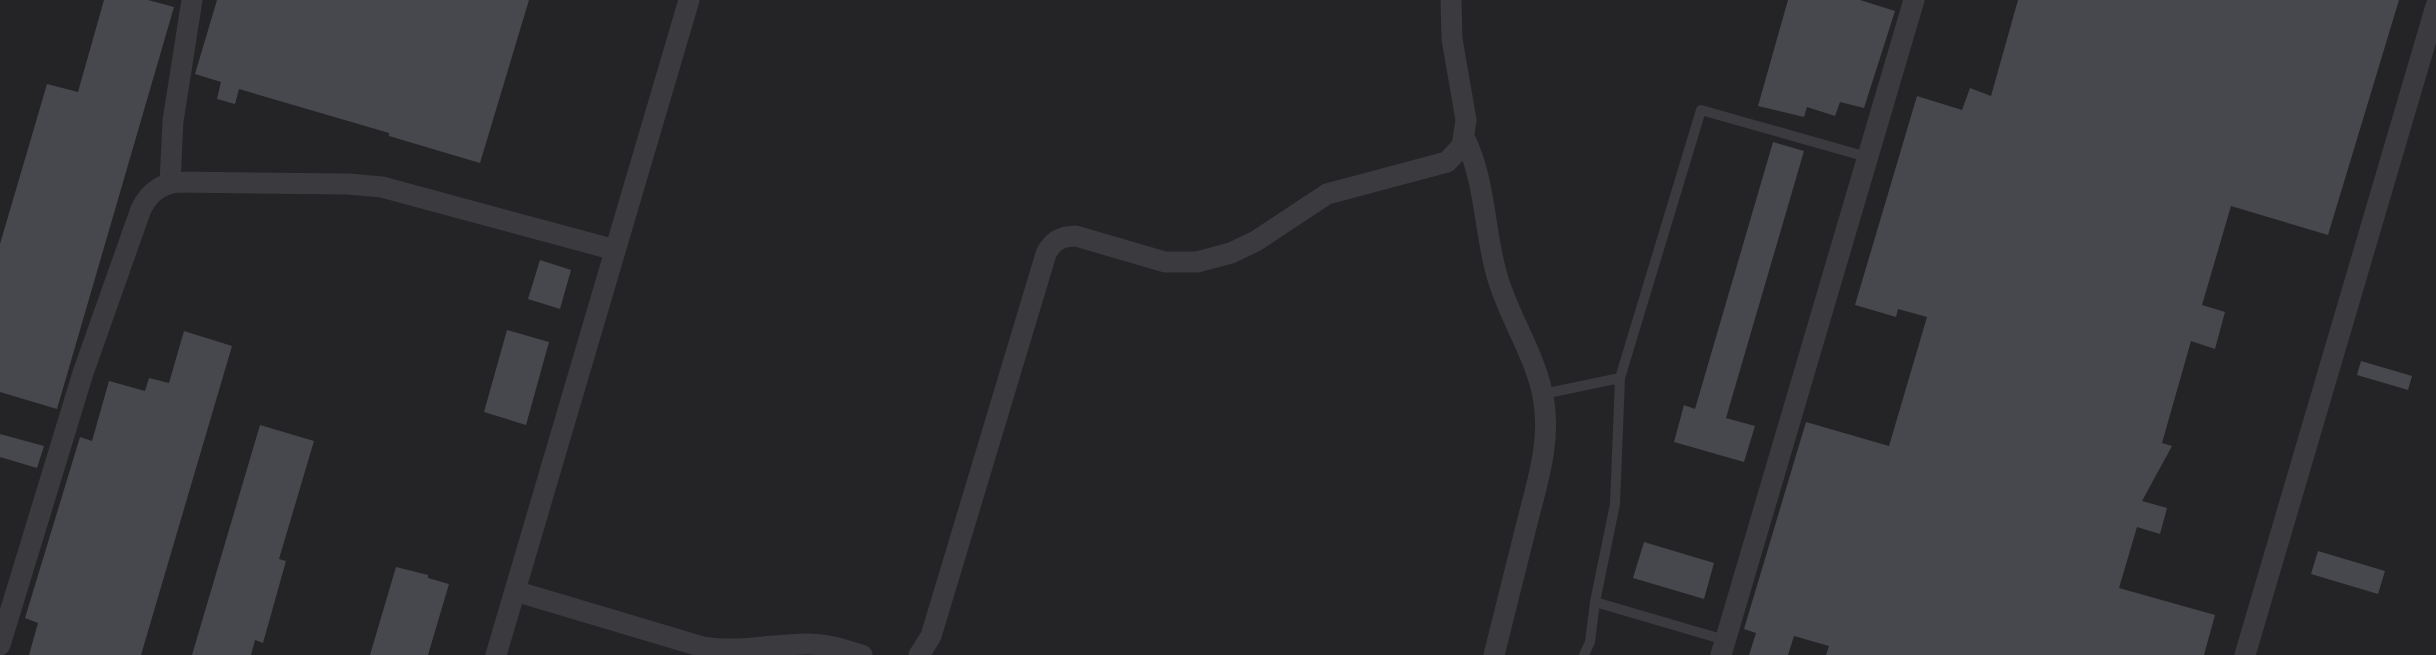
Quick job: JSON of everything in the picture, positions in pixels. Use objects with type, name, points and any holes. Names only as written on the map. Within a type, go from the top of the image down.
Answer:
[{"type":"street","points":[[170,183],[173,121],[192,0]]},
{"type":"street","points":[[496,655],[689,0]]},
{"type":"street","points":[[919,655],[931,636],[1046,254],[1052,243],[1063,237],[1076,236],[1175,263],[1197,262],[1219,257],[1256,241],[1327,194],[1447,162],[1458,152],[1464,137],[1466,120],[1452,39],[1451,0]]},
{"type":"street","points":[[1723,648],[1913,0]]},
{"type":"street","points":[[2245,655],[2436,6]]},
{"type":"street","points":[[1464,137],[1474,159],[1498,281],[1533,360],[1543,394],[1546,431],[1544,454],[1494,655]]},
{"type":"street","points":[[0,645],[83,373],[142,209],[152,193],[170,183],[348,184],[382,187],[615,250]]},
{"type":"street","points":[[515,591],[704,647],[727,650],[820,645],[862,655]]},
{"type":"lane","points":[[1584,655],[1592,631],[1615,504],[1620,378],[1701,110],[1867,157]]},
{"type":"lane","points":[[1543,394],[1620,378]]},
{"type":"lane","points":[[1595,603],[1723,648]]},
{"type":"shaded area","points":[[0,0],[2436,0],[2436,655],[0,655]]},
{"type":"building","points":[[104,0],[148,0],[174,7],[57,409],[0,392],[0,244],[47,84],[78,92]]},
{"type":"building","points":[[217,0],[529,0],[480,163],[239,89],[235,104],[217,99],[221,82],[195,74]]},
{"type":"building","points":[[1788,0],[1860,0],[1895,11],[1864,108],[1840,102],[1835,116],[1807,107],[1804,117],[1758,106]]},
{"type":"building","points":[[2018,0],[2399,0],[2328,235],[2231,206],[2202,305],[2225,312],[2215,349],[2191,341],[2162,443],[2172,446],[2142,501],[2167,508],[2160,534],[2137,527],[2119,588],[2215,615],[2204,655],[1826,655],[1829,646],[1794,636],[1788,655],[1749,655],[1756,633],[1744,629],[1806,422],[1889,446],[1927,317],[1898,309],[1896,317],[1855,305],[1917,96],[1962,110],[1970,88],[1991,96]]},
{"type":"building","points":[[1773,142],[1804,151],[1726,418],[1755,426],[1744,462],[1674,442],[1684,405],[1695,409]]},
{"type":"building","points":[[540,260],[571,270],[560,309],[528,299]]},
{"type":"building","points":[[507,330],[549,342],[526,425],[484,412]]},
{"type":"building","points":[[184,331],[232,346],[141,655],[29,655],[38,623],[25,618],[80,437],[92,441],[109,381],[145,391],[149,378],[169,383]]},
{"type":"building","points":[[2361,361],[2412,376],[2408,390],[2357,375]]},
{"type":"building","points":[[260,425],[314,441],[279,559],[286,561],[263,643],[255,640],[251,655],[192,655]]},
{"type":"building","points":[[0,434],[44,446],[37,468],[0,457]]},
{"type":"building","points":[[1644,542],[1714,563],[1704,599],[1633,578]]},
{"type":"building","points":[[2318,551],[2385,571],[2378,594],[2311,574]]},
{"type":"building","points":[[396,567],[428,575],[428,578],[449,584],[428,655],[370,655]]}]
